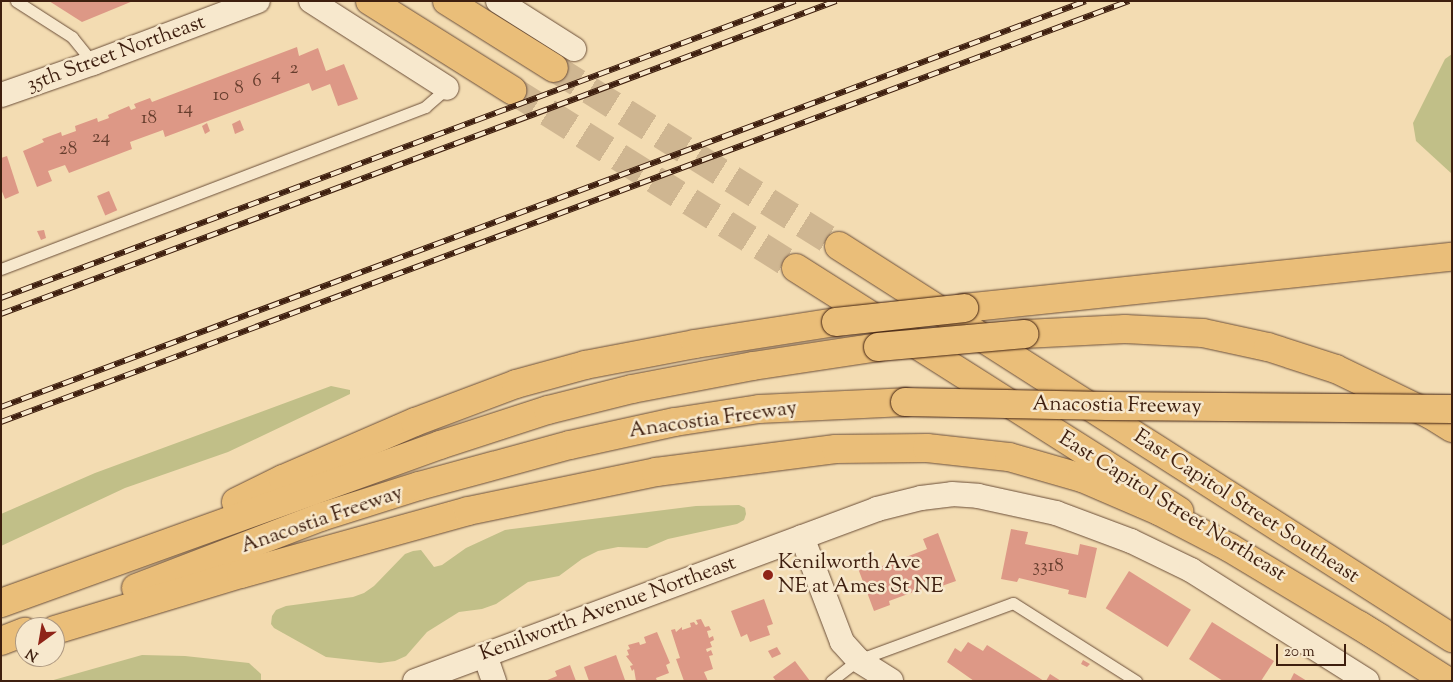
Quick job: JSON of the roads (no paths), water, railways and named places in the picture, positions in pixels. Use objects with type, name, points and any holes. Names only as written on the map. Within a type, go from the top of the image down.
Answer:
[{"type":"main road","points":[[370,1],[512,90]]},
{"type":"main road","points":[[447,1],[554,68]]},
{"type":"main road","name":"East Capitol Street Southeast","points":[[839,246],[1452,638]]},
{"type":"main road","name":"Anacostia Freeway","points":[[120,559],[283,479],[415,422],[516,384],[585,365],[695,344],[836,322],[1452,257]]},
{"type":"main road","name":"East Capitol Street Northeast","points":[[796,268],[1447,681]]},
{"type":"main road","points":[[1,603],[440,445],[548,410],[632,389],[753,366],[878,347],[1024,334],[1126,328],[1203,333],[1268,347],[1336,369],[1431,415],[1452,428]]},
{"type":"main road","name":"Anacostia Freeway","points":[[63,617],[321,517],[419,486],[570,445],[675,422],[759,409],[905,402],[1107,406],[1452,408]]},
{"type":"main road","points":[[65,627],[241,574],[468,511],[571,489],[656,472],[836,449],[927,448],[1009,457],[1082,478],[1159,512],[1230,548],[1380,638]]},
{"type":"main road","points":[[1,641],[15,636]]},
{"type":"main road","points":[[1,646],[15,642]]},
{"type":"street","name":"35th Street Northeast","points":[[1,95],[93,63],[258,1]]},
{"type":"street","points":[[311,1],[446,88]]},
{"type":"street","points":[[498,1],[574,50]]},
{"type":"street","name":"East Capitol Street Northeast","points":[[802,537],[877,509],[943,495],[978,496],[1056,513],[1131,541],[1191,570],[1367,681]]},
{"type":"street","points":[[802,537],[842,642],[858,660],[890,681]]},
{"type":"street","name":"Kenilworth Avenue Northeast","points":[[415,681],[802,537]]},
{"type":"street","points":[[485,655],[494,681]]},
{"type":"lane","points":[[16,1],[72,37],[93,63]]},
{"type":"lane","points":[[1,269],[425,107],[446,88]]},
{"type":"lane","points":[[831,681],[858,660],[1013,603],[1136,681]]},
{"type":"tunnel","points":[[554,68],[839,246]]},
{"type":"tunnel","points":[[512,90],[796,268]]},
{"type":"railway","points":[[1,298],[795,1]]},
{"type":"railway","points":[[1,314],[836,1]]},
{"type":"railway","points":[[1,407],[1086,1]]},
{"type":"railway","points":[[1,422],[1129,1]]},
{"type":"place","name":"Kenilworth Ave NE at Ames St NE","points":[[768,575]]}]
